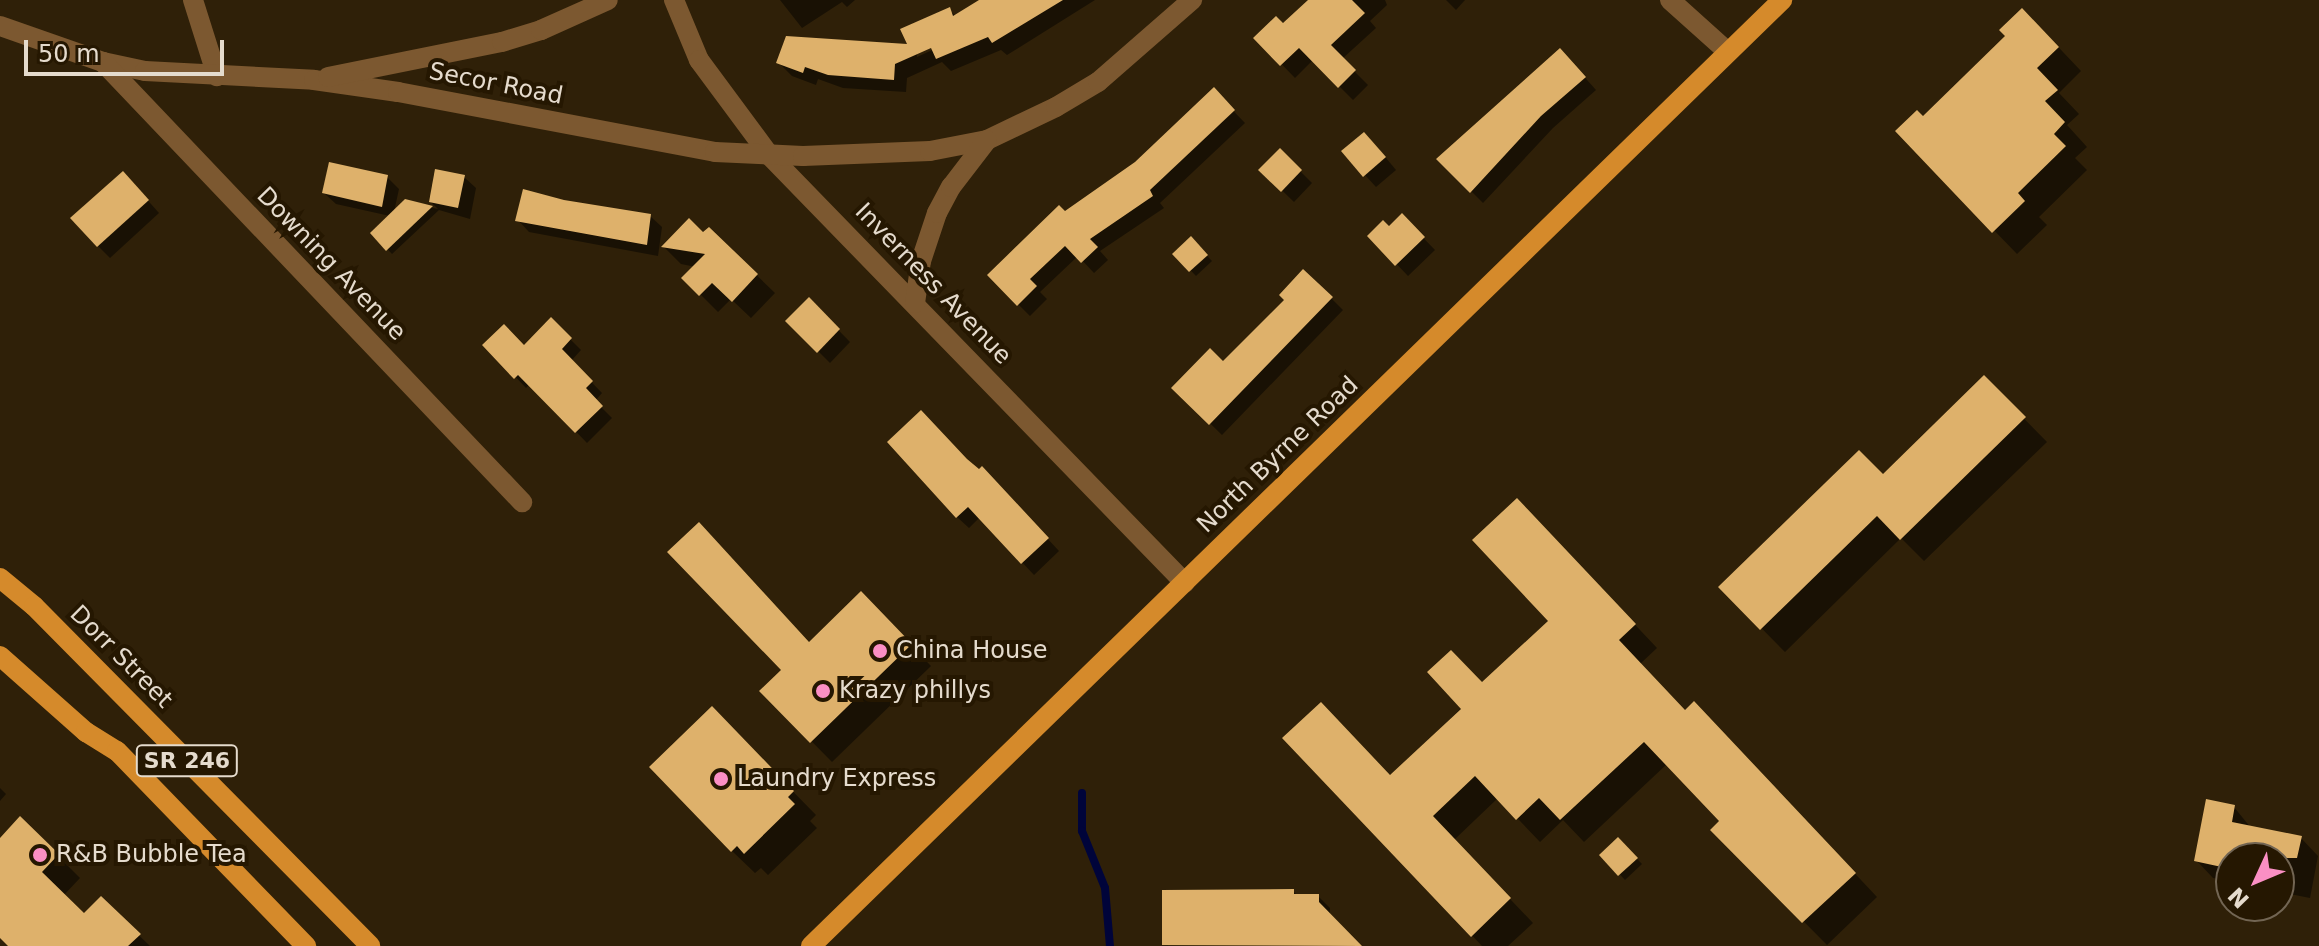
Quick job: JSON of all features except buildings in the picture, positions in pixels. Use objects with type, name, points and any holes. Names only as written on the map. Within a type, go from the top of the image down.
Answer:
[{"type":"main road","name":"North Byrne Road","points":[[811,946],[1782,0]]},
{"type":"main road","name":"Dorr Street","points":[[0,578],[34,606],[370,946]]},
{"type":"main road","name":"SR 246","points":[[0,656],[86,732],[117,751],[306,946]]},
{"type":"street","points":[[193,0],[217,76]]},
{"type":"street","points":[[314,80],[502,42],[541,30],[608,0]]},
{"type":"street","name":"Inverness Avenue","points":[[674,0],[699,60],[770,156],[1185,583]]},
{"type":"street","name":"Secor Road","points":[[0,26],[103,62],[145,71],[314,80],[398,92],[678,146],[770,156],[930,151],[987,140],[1056,107],[1098,82],[1192,0]]},
{"type":"street","points":[[1670,0],[1728,52]]},
{"type":"street","name":"Downing Avenue","points":[[103,62],[522,502]]},
{"type":"street","name":"Secor Road","points":[[915,303],[921,261],[937,213],[951,187],[987,140]]},
{"type":"waterway","points":[[1082,793],[1082,831],[1105,888],[1110,946]]},
{"type":"place","name":"China House","points":[[880,651]]},
{"type":"place","name":"Krazy phillys","points":[[823,691]]},
{"type":"place","name":"Laundry Express","points":[[721,779]]},
{"type":"place","name":"R&B Bubble Tea","points":[[40,855]]}]
